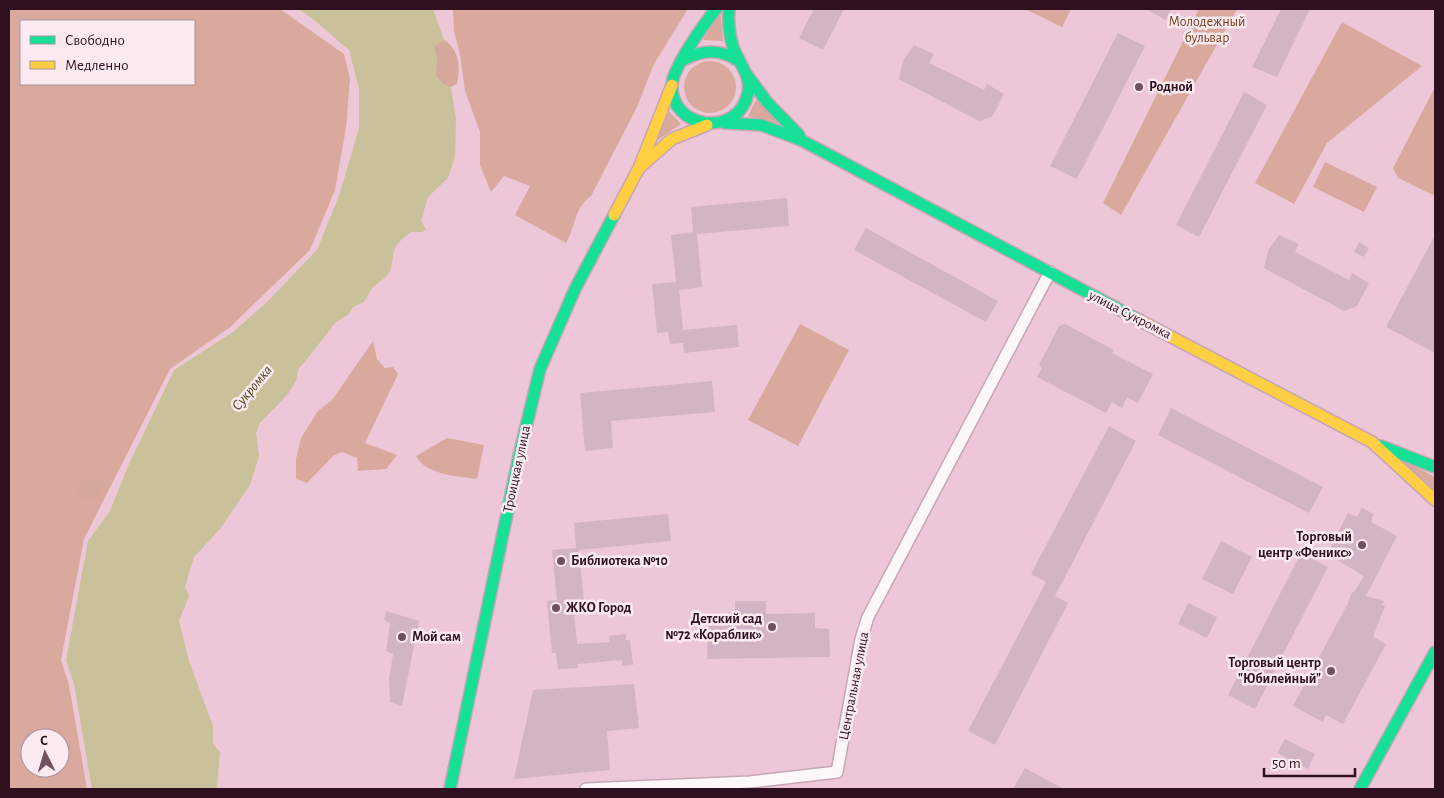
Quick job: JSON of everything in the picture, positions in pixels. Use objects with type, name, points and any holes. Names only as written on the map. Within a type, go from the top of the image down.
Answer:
[{"type":"street","points":[[716,9],[676,72],[672,85],[679,108],[691,119],[707,125],[725,122],[733,118],[746,100],[748,92],[747,75],[731,41],[730,9]]},
{"type":"street","points":[[685,59],[695,53],[711,50],[727,54],[739,61]]},
{"type":"street","name":"улица Сукромка","points":[[747,75],[767,102],[798,134],[813,146]]},
{"type":"street","name":"Троицкая улица","points":[[450,789],[517,465],[540,369],[575,289],[639,168],[672,85]]},
{"type":"street","name":"улица Сукромка","points":[[725,122],[752,122],[768,125],[813,146],[1372,442],[1435,500]]},
{"type":"street","name":"Троицкая улица","points":[[639,168],[672,139],[707,125]]},
{"type":"street","name":"Центральная улица","points":[[586,789],[750,782],[837,772],[861,640],[868,617],[1050,272]]},
{"type":"street","points":[[1372,442],[1435,467]]},
{"type":"street","points":[[1360,789],[1435,652]]},
{"type":"green space","points":[[9,9],[280,9],[344,54],[350,78],[346,128],[335,190],[310,250],[229,328],[170,369],[84,539],[61,660],[69,685],[87,789],[9,789]]},
{"type":"green space","points":[[453,9],[688,9],[654,64],[637,107],[591,196],[581,206],[566,243],[515,215],[530,186],[504,176],[491,192],[480,165],[480,132],[465,91],[460,54],[454,31]]},
{"type":"green space","points":[[720,9],[723,41],[703,40]]},
{"type":"green space","points":[[1025,9],[1071,9],[1062,27]]},
{"type":"green space","name":"Молодежный бульвар","points":[[1199,9],[1237,9],[1121,215],[1103,203]]},
{"type":"green space","points":[[1342,22],[1422,66],[1327,143],[1294,204],[1255,183]]},
{"type":"green space","points":[[710,61],[720,63],[728,69],[734,77],[736,87],[734,97],[728,105],[720,111],[710,113],[700,111],[692,105],[686,97],[684,87],[686,77],[692,69],[700,63]]},
{"type":"green space","points":[[1435,87],[1435,196],[1398,178],[1393,168]]},
{"type":"green space","points":[[756,100],[784,127],[748,116]]},
{"type":"green space","points":[[669,111],[681,124],[655,142]]},
{"type":"green space","points":[[1325,162],[1377,187],[1364,212],[1313,187]]},
{"type":"green space","points":[[800,324],[849,350],[798,446],[748,420]]},
{"type":"green space","points":[[373,341],[377,359],[385,368],[393,367],[398,374],[365,443],[397,455],[386,469],[358,471],[357,458],[342,452],[333,456],[307,483],[296,479],[296,459],[301,438],[318,411],[332,400]]},
{"type":"green space","points":[[447,438],[484,445],[477,479],[434,471],[416,456]]},
{"type":"green space","points":[[1398,457],[1435,477],[1435,491]]},
{"type":"shaded area","points":[[444,40],[453,48],[459,65],[457,84],[451,87],[444,85],[435,75],[437,60],[434,46]]},
{"type":"shaded area","points":[[103,479],[105,486],[98,498],[82,498],[77,493],[80,480]]},
{"type":"water","name":"Сукромка","points":[[297,9],[433,9],[444,40],[434,46],[437,60],[435,75],[444,85],[451,87],[456,119],[455,157],[448,178],[428,197],[421,221],[426,229],[423,232],[411,232],[399,242],[394,250],[391,269],[387,276],[372,288],[364,302],[353,307],[348,315],[337,321],[298,370],[296,381],[288,394],[260,423],[256,433],[259,456],[250,485],[220,529],[194,557],[185,587],[189,596],[179,621],[189,661],[213,726],[213,744],[220,752],[217,789],[92,789],[74,684],[66,660],[88,541],[110,511],[129,464],[174,370],[233,332],[266,303],[317,250],[340,193],[359,128],[359,89],[349,50]]},
{"type":"building","points":[[814,9],[844,9],[823,50],[799,38]]},
{"type":"building","points":[[1145,9],[1171,9],[1166,20]]},
{"type":"building","points":[[1281,9],[1310,9],[1277,77],[1252,67]]},
{"type":"building","points":[[1118,33],[1145,46],[1077,179],[1050,166]]},
{"type":"building","points":[[914,45],[934,54],[929,63],[984,90],[987,84],[1004,94],[992,117],[979,121],[899,79],[903,61]]},
{"type":"building","points":[[1244,92],[1267,105],[1199,237],[1176,225]]},
{"type":"building","points":[[787,198],[789,226],[697,234],[702,287],[679,290],[683,330],[737,325],[739,347],[684,353],[683,343],[670,344],[668,332],[657,333],[652,284],[676,282],[671,235],[693,232],[691,207]]},
{"type":"building","points":[[866,228],[998,301],[986,322],[854,250]]},
{"type":"building","points":[[1279,235],[1299,244],[1295,252],[1349,280],[1352,273],[1369,283],[1357,306],[1344,311],[1264,268],[1268,251]]},
{"type":"building","points":[[1435,235],[1435,353],[1386,327]]},
{"type":"building","points":[[1359,242],[1369,248],[1364,257],[1354,252]]},
{"type":"building","points":[[1065,324],[1114,350],[1112,353],[1153,374],[1138,403],[1127,397],[1122,408],[1112,402],[1106,413],[1037,377],[1042,367],[1039,365],[1059,326]]},
{"type":"building","points":[[712,381],[715,412],[611,421],[613,448],[585,451],[580,393]]},
{"type":"building","points":[[1171,408],[1323,487],[1309,513],[1158,435]]},
{"type":"building","points":[[1109,426],[1136,441],[1055,596],[1068,603],[995,745],[968,731],[1046,582],[1031,574]]},
{"type":"building","points":[[1362,508],[1374,514],[1371,522],[1397,536],[1366,596],[1384,601],[1382,605],[1385,606],[1373,637],[1386,644],[1343,724],[1326,715],[1323,722],[1293,706],[1348,603],[1352,592],[1354,592],[1364,576],[1327,554],[1348,513],[1357,517]]},
{"type":"building","points":[[668,514],[671,541],[579,550],[584,602],[573,603],[577,644],[610,642],[609,636],[626,634],[626,640],[630,640],[633,665],[622,666],[622,660],[578,664],[578,668],[558,669],[556,653],[552,653],[547,601],[557,600],[552,550],[576,548],[574,523]]},
{"type":"building","points":[[1221,541],[1252,557],[1233,594],[1202,579]]},
{"type":"building","points":[[1301,553],[1328,567],[1255,709],[1228,695]]},
{"type":"building","points":[[735,601],[766,601],[766,614],[815,613],[815,628],[829,629],[830,657],[707,659],[708,626],[722,626],[722,614],[735,614]]},
{"type":"building","points":[[1188,603],[1217,617],[1207,638],[1178,624]]},
{"type":"building","name":"Мой сам","points":[[386,611],[419,621],[402,706],[390,702],[389,679],[393,654],[386,651],[390,623],[384,620]]},
{"type":"building","points":[[634,684],[639,728],[607,731],[610,770],[514,779],[533,690]]},
{"type":"building","points":[[1285,739],[1315,754],[1308,769],[1277,753]]},
{"type":"building","points":[[1025,768],[1064,789],[1013,789]]},
{"type":"traffic: fast","points":[[716,9],[684,56],[672,84],[674,99],[681,111],[692,119],[705,123],[719,122],[731,117],[742,108],[748,93],[748,81],[733,47],[729,9]]},
{"type":"traffic: fast","points":[[685,59],[699,53],[719,52],[739,61]]},
{"type":"traffic: fast","points":[[747,75],[767,102],[799,135]]},
{"type":"traffic: fast","points":[[725,123],[761,125],[801,140],[1139,320]]},
{"type":"traffic: fast","points":[[450,789],[519,456],[540,369],[575,289],[614,215]]},
{"type":"traffic: fast","points":[[1381,446],[1435,467]]},
{"type":"traffic: fast","points":[[1360,789],[1435,652]]},
{"type":"traffic: slow","points":[[614,215],[639,168],[672,85]]},
{"type":"traffic: slow","points":[[640,167],[672,139],[707,125]]},
{"type":"traffic: slow","points":[[1139,320],[1372,442],[1435,500]]},
{"type":"place","name":"Родной","points":[[1139,87]]},
{"type":"place","name":"Торговый центр «Феникс»","points":[[1362,545]]},
{"type":"place","name":"Библиотека №10","points":[[561,561]]},
{"type":"place","name":"ЖКО Город","points":[[556,608]]},
{"type":"place","name":"Детский сад №72 «Кораблик»","points":[[772,627]]},
{"type":"place","name":"Мой сам","points":[[402,637]]},
{"type":"place","name":"Торговый центр \"Юбилейный\"","points":[[1331,671]]}]
